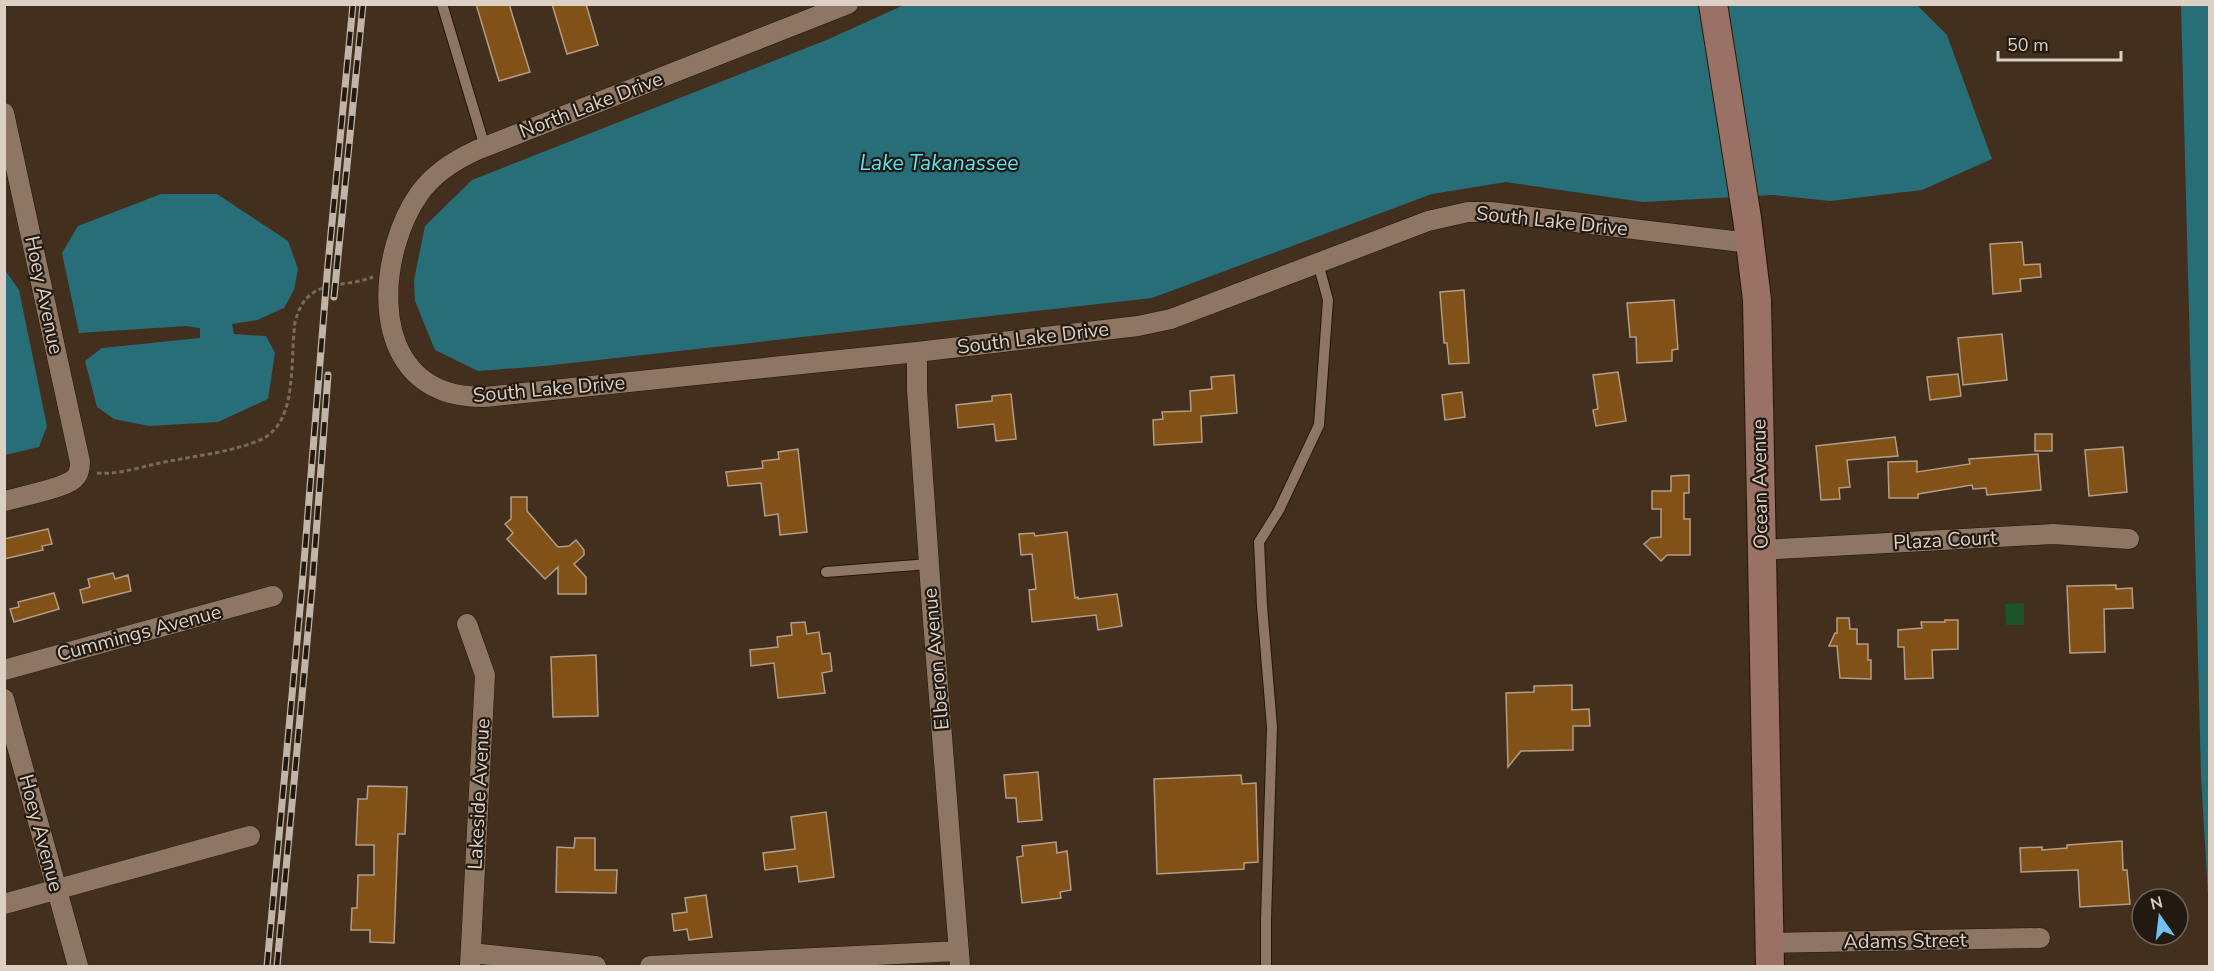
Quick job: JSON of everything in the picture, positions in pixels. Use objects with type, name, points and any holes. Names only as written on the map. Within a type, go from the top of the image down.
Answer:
[{"type":"street","name":"Ocean Avenue","points":[[1713,4],[1757,300],[1770,955]]},
{"type":"street","name":"North Lake Drive","points":[[391,266],[400,227],[407,212],[420,192],[449,165],[484,147],[844,5]]},
{"type":"street","name":"Hoey Avenue","points":[[4,113],[80,462],[78,473]]},
{"type":"street","name":"South Lake Drive","points":[[391,266],[388,291],[389,313],[395,338],[412,369],[444,391],[464,397],[485,397],[917,352],[1138,326],[1172,319],[1428,221],[1468,212],[1514,214],[1750,243]]},
{"type":"street","name":"Elberon Avenue","points":[[917,352],[917,390],[929,564],[960,959]]},
{"type":"street","points":[[4,501],[68,483],[78,473]]},
{"type":"street","name":"Plaza Court","points":[[1761,550],[2053,534],[2129,539]]},
{"type":"street","name":"Cummings Avenue","points":[[4,670],[273,596]]},
{"type":"street","name":"Lakeside Avenue","points":[[467,624],[485,675],[470,960]]},
{"type":"street","name":"Hoey Avenue","points":[[4,699],[78,966]]},
{"type":"street","points":[[4,904],[250,836]]},
{"type":"street","name":"Adams Street","points":[[1770,955],[2040,938]]},
{"type":"street","points":[[650,966],[960,959]]},
{"type":"street","points":[[470,960],[596,966]]},
{"type":"lane","points":[[442,4],[484,147]]},
{"type":"lane","points":[[1266,966],[1272,727],[1259,542],[1279,510],[1318,425],[1328,300],[1318,263]]},
{"type":"lane","points":[[826,572],[929,564]]},
{"type":"path","points":[[78,473],[101,474],[119,471],[216,452],[261,440],[273,431],[281,421],[285,410],[289,394],[295,322],[303,302],[321,287],[363,281],[391,266]]},
{"type":"green space","points":[[2024,603],[2024,625],[2006,625],[2005,604]]},
{"type":"water","name":"Lake Takanassee","points":[[904,5],[1917,5],[1947,35],[1992,159],[1922,190],[1830,201],[1773,195],[1643,202],[1506,182],[1432,194],[1152,298],[544,366],[478,371],[435,350],[415,301],[414,280],[425,226],[472,180],[829,39]]},
{"type":"water","points":[[2181,5],[2210,5],[2209,912],[2201,776]]},
{"type":"water","points":[[161,194],[217,194],[288,241],[298,269],[294,290],[284,308],[257,320],[232,324],[234,334],[266,336],[275,353],[268,399],[218,422],[149,426],[114,419],[97,407],[85,361],[102,348],[200,338],[200,328],[186,326],[79,333],[62,253],[78,226]]},
{"type":"water","points":[[5,270],[19,290],[47,426],[39,447],[5,455]]},
{"type":"building","points":[[476,4],[509,4],[530,72],[499,81]]},
{"type":"building","points":[[552,4],[586,4],[598,45],[567,54]]},
{"type":"building","points":[[2022,242],[2024,265],[2040,264],[2041,277],[2020,279],[2021,291],[1993,294],[1990,244]]},
{"type":"building","points":[[1464,290],[1469,363],[1449,364],[1447,343],[1444,343],[1440,292]]},
{"type":"building","points":[[1674,300],[1678,349],[1672,350],[1672,361],[1637,363],[1636,337],[1630,337],[1627,303]]},
{"type":"building","points":[[2002,334],[2007,380],[1963,385],[1958,338]]},
{"type":"building","points":[[1618,372],[1626,421],[1596,426],[1593,410],[1598,409],[1593,375]]},
{"type":"building","points":[[1958,374],[1961,396],[1930,400],[1927,377]]},
{"type":"building","points":[[1234,375],[1237,413],[1201,416],[1202,442],[1154,445],[1153,420],[1163,419],[1162,412],[1191,411],[1190,391],[1212,389],[1211,377]]},
{"type":"building","points":[[1462,392],[1465,417],[1445,420],[1442,395]]},
{"type":"building","points":[[1011,394],[1016,439],[996,441],[994,424],[958,428],[956,405],[992,401],[992,396]]},
{"type":"building","points":[[2035,434],[2052,434],[2052,451],[2035,451]]},
{"type":"building","points":[[1895,437],[1898,456],[1847,460],[1850,487],[1839,488],[1840,499],[1821,500],[1816,446]]},
{"type":"building","points":[[2123,447],[2127,492],[2089,496],[2085,450]]},
{"type":"building","points":[[798,449],[807,532],[780,535],[778,514],[765,516],[761,483],[728,486],[726,472],[763,468],[762,461],[779,459],[778,452]]},
{"type":"building","points":[[2038,454],[2041,490],[1987,495],[1986,488],[1973,489],[1972,485],[1918,494],[1918,498],[1889,498],[1888,462],[1917,461],[1917,472],[1970,464],[1969,459]]},
{"type":"building","points":[[1689,475],[1689,493],[1684,493],[1684,519],[1690,519],[1690,555],[1667,555],[1661,561],[1644,544],[1651,538],[1661,537],[1661,509],[1652,509],[1652,491],[1671,491],[1671,476]]},
{"type":"building","points":[[511,497],[527,497],[527,511],[558,547],[569,546],[576,540],[584,550],[584,555],[574,564],[586,577],[586,594],[558,594],[558,567],[545,579],[507,539],[513,533],[505,524],[511,519]]},
{"type":"building","points":[[48,529],[52,544],[42,546],[43,550],[4,559],[4,539]]},
{"type":"building","points":[[1067,532],[1075,598],[1117,594],[1122,626],[1098,630],[1096,615],[1032,622],[1029,590],[1036,589],[1032,554],[1021,555],[1019,534],[1034,533],[1035,536]]},
{"type":"building","points":[[113,573],[115,579],[128,575],[131,591],[83,603],[80,590],[90,587],[88,579]]},
{"type":"building","points":[[2116,585],[2116,589],[2132,588],[2133,608],[2104,609],[2105,652],[2070,653],[2067,586]]},
{"type":"building","points":[[54,593],[59,609],[14,622],[10,609],[19,607],[18,602]]},
{"type":"building","points":[[1837,618],[1849,618],[1850,629],[1857,629],[1857,644],[1868,644],[1871,679],[1840,678],[1837,646],[1829,646],[1837,633]]},
{"type":"building","points":[[1945,620],[1958,620],[1958,649],[1932,650],[1933,678],[1905,679],[1904,647],[1898,647],[1898,630],[1922,628],[1921,622],[1945,622]]},
{"type":"building","points":[[805,622],[807,634],[819,632],[822,654],[830,653],[832,671],[822,673],[825,693],[778,698],[774,663],[751,666],[750,650],[778,647],[777,637],[792,635],[791,623]]},
{"type":"building","points":[[596,655],[598,716],[553,717],[551,657]]},
{"type":"building","points":[[1572,685],[1572,710],[1589,709],[1590,726],[1573,726],[1573,750],[1521,751],[1508,767],[1506,693],[1534,692],[1534,686]]},
{"type":"building","points":[[1038,772],[1042,820],[1018,822],[1016,798],[1006,798],[1004,775]]},
{"type":"building","points":[[1241,775],[1242,784],[1256,783],[1258,862],[1244,863],[1244,869],[1157,874],[1154,779]]},
{"type":"building","points":[[368,786],[407,787],[405,834],[398,834],[394,943],[370,942],[370,930],[351,930],[352,908],[357,908],[358,875],[374,875],[374,845],[356,845],[358,799],[367,799]]},
{"type":"building","points":[[826,812],[834,877],[799,882],[797,866],[765,870],[763,853],[795,849],[791,817]]},
{"type":"building","points":[[575,838],[595,838],[595,870],[617,870],[616,893],[556,892],[557,847],[574,848]]},
{"type":"building","points":[[2122,841],[2123,870],[2127,870],[2130,904],[2080,907],[2078,870],[2021,872],[2020,848],[2042,847],[2042,850],[2067,848],[2067,845]]},
{"type":"building","points":[[1056,842],[1057,853],[1067,851],[1071,890],[1060,892],[1061,898],[1022,903],[1017,857],[1023,856],[1022,846]]},
{"type":"building","points":[[706,895],[712,937],[689,940],[687,929],[674,931],[672,914],[687,912],[685,898]]},
{"type":"railway","points":[[267,966],[353,4]]},
{"type":"railway","points":[[334,297],[363,4]]},
{"type":"railway","points":[[277,966],[312,588],[328,375]]}]
